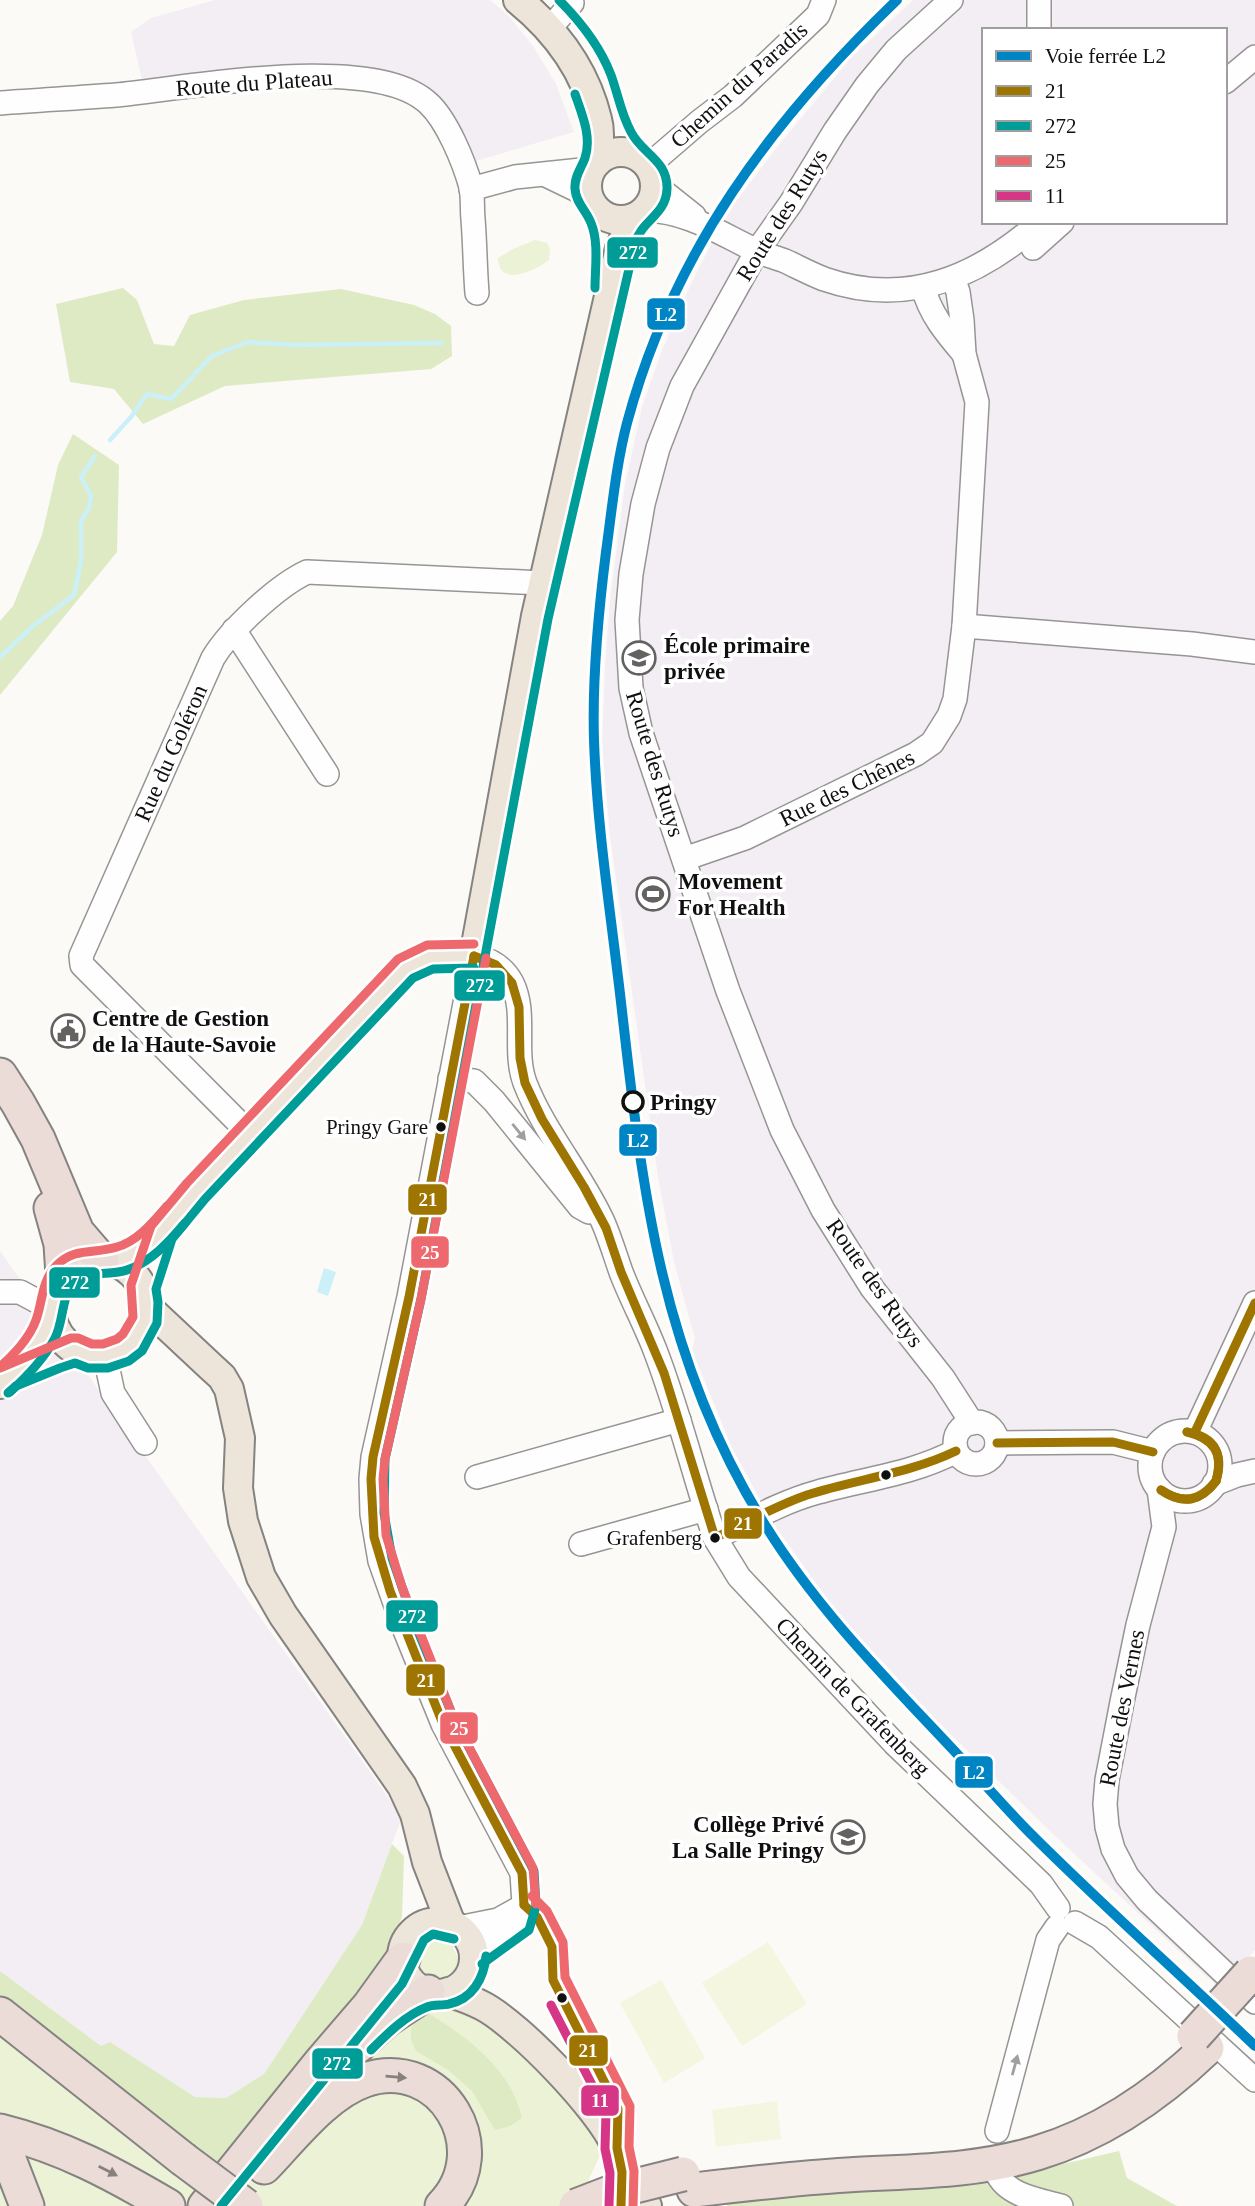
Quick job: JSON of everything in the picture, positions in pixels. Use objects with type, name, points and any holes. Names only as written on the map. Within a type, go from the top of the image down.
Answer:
[{"type":"highway","points":[[0,1076],[38,1139],[77,1232],[106,1261]]},
{"type":"highway","points":[[0,1098],[23,1136],[52,1211],[61,1244],[56,1295]]},
{"type":"highway","points":[[205,2206],[393,1976],[402,1959]]},
{"type":"highway","points":[[576,2206],[615,2191],[688,2182],[804,2159],[957,2151],[1003,2143],[1074,2119],[1132,2087],[1200,2042],[1254,1986]]},
{"type":"highway","points":[[234,2206],[301,2114],[364,2039],[386,2020],[438,1992]]},
{"type":"highway","points":[[0,2014],[92,2089],[224,2206]]},
{"type":"highway","points":[[0,2041],[179,2164],[246,2206]]},
{"type":"highway","points":[[264,2167],[334,2097],[352,2085],[388,2075],[406,2077],[441,2096],[454,2111],[462,2128],[466,2149],[461,2179],[442,2206]]},
{"type":"highway","points":[[13,2136],[102,2168],[166,2205]]},
{"type":"highway","points":[[13,2136],[27,2206]]},
{"type":"highway","points":[[631,2205],[688,2182]]},
{"type":"main road","points":[[5,1380],[40,1338],[56,1295],[84,1263],[106,1261],[137,1251],[160,1233],[249,1133],[406,968],[430,957],[474,956],[543,583],[623,240],[642,186],[616,130],[599,78],[578,39],[555,12],[518,0]]},
{"type":"main road","points":[[555,12],[572,61],[597,118],[599,137],[587,189],[606,239],[607,306]]},
{"type":"main road","points":[[594,165],[611,153],[642,186]]},
{"type":"main road","points":[[596,209],[616,220],[642,186]]},
{"type":"main road","points":[[117,1351],[141,1332],[145,1298],[160,1233]]},
{"type":"main road","points":[[106,1261],[129,1271],[145,1298],[195,1353],[222,1377],[233,1399],[240,1438],[240,1507],[247,1539],[261,1577],[283,1615],[402,1786],[420,1826],[427,1862],[454,1926],[469,1940],[480,1980],[512,2027]]},
{"type":"main road","points":[[56,1295],[57,1332],[65,1343],[75,1350],[90,1356],[160,1346],[195,1353]]},
{"type":"main road","points":[[5,1380],[47,1359],[75,1350]]},
{"type":"main road","points":[[418,1928],[427,1862]]},
{"type":"main road","points":[[454,1926],[430,1923],[418,1928],[406,1942],[402,1959],[408,1976],[420,1988],[485,2007],[512,2027],[579,2094],[607,2129],[617,2148],[631,2205]]},
{"type":"main road","points":[[438,1992],[465,1982],[474,1958]]},
{"type":"street","name":"Chemin du Paradis","points":[[642,186],[699,121],[733,96],[818,15],[824,0]]},
{"type":"street","name":"Route des Rutys","points":[[951,0],[896,50],[867,85],[835,131],[791,203],[757,251],[672,407],[643,504],[631,574],[627,620],[631,688],[641,733],[727,991],[788,1142],[823,1210],[872,1288],[943,1378],[972,1423]]},
{"type":"street","points":[[1039,0],[1039,28]]},
{"type":"street","points":[[1227,61],[1255,40]]},
{"type":"street","points":[[1227,80],[1255,57]]},
{"type":"street","name":"Route du Plateau","points":[[0,103],[114,95],[269,78],[331,76],[378,80],[408,89],[430,104],[451,136],[471,189],[477,293]]},
{"type":"street","points":[[471,189],[515,177],[546,175],[594,165]]},
{"type":"street","points":[[546,175],[579,191],[596,209]]},
{"type":"street","points":[[642,186],[662,211],[702,223],[757,251],[777,273],[822,293],[855,301],[891,303],[1000,272],[1026,253],[1052,224]]},
{"type":"street","name":"Rue des Chênes","points":[[684,859],[745,838],[922,751],[941,731],[955,699],[964,626],[977,402],[964,354],[955,285]]},
{"type":"street","name":"Rue des Chênes","points":[[924,293],[939,324],[964,354]]},
{"type":"street","name":"Rue du Goléron","points":[[249,1133],[82,965],[81,956],[213,658],[234,630],[293,579],[307,572],[543,583]]},
{"type":"street","points":[[964,626],[1192,644],[1255,652]]},
{"type":"street","points":[[234,630],[327,774]]},
{"type":"street","points":[[474,956],[409,1297],[373,1457],[371,1479],[372,1514],[380,1561],[402,1623],[443,1724],[522,1873],[524,1906],[518,1924],[501,1933],[474,1958]]},
{"type":"street","name":"Chemin de Grafenberg","points":[[474,956],[490,961],[500,968],[513,985],[524,1080],[545,1123],[601,1218],[655,1350],[680,1420],[715,1538],[738,1577],[894,1743],[1041,1884],[1063,1919]]},
{"type":"street","points":[[450,1079],[474,1081],[494,1101],[580,1207],[601,1218]]},
{"type":"street","points":[[10,1292],[56,1295]]},
{"type":"street","points":[[1195,1432],[1255,1303]]},
{"type":"street","points":[[117,1351],[113,1393],[145,1443]]},
{"type":"street","points":[[477,1478],[680,1420]]},
{"type":"street","points":[[972,1423],[987,1425],[994,1433],[997,1443],[993,1455],[983,1463],[970,1464],[956,1451],[955,1441],[959,1431],[972,1423]]},
{"type":"street","points":[[1215,1448],[1220,1464],[1214,1484],[1206,1494],[1190,1500],[1174,1499],[1159,1489],[1151,1473],[1153,1452],[1160,1441],[1170,1434],[1195,1432],[1227,1454],[1255,1460]]},
{"type":"street","points":[[997,1443],[1113,1442],[1153,1452]]},
{"type":"street","points":[[715,1538],[788,1502],[816,1492],[933,1464],[956,1451]]},
{"type":"street","points":[[1214,1484],[1255,1471]]},
{"type":"street","name":"Route des Vernes","points":[[1159,1489],[1164,1527],[1138,1625],[1107,1780],[1107,1827],[1113,1849],[1127,1876],[1147,1900],[1254,1986]]},
{"type":"street","name":"Route des Vernes","points":[[1164,1527],[1190,1500]]},
{"type":"street","points":[[581,1544],[706,1509]]},
{"type":"street","points":[[454,1926],[498,1920],[524,1906]]},
{"type":"street","points":[[997,2131],[1048,1940],[1063,1919],[1099,1937],[1255,2080]]},
{"type":"street","points":[[997,2173],[1007,2187],[1061,2206]]},
{"type":"shaded area","points":[[215,0],[490,0],[508,15],[533,46],[556,84],[574,132],[469,163],[389,75],[143,85],[131,32],[151,18]]},
{"type":"shaded area","points":[[913,0],[1255,0],[1255,1950],[1220,1989],[1056,1837],[936,1720],[836,1611],[773,1523],[732,1448],[692,1350],[695,1339],[674,1262],[658,1177],[610,836],[602,743],[605,665],[611,591],[625,484],[642,407],[663,348],[690,286],[727,213],[850,59]]},
{"type":"shaded area","points":[[0,1251],[402,1817],[362,1925],[264,2074],[226,2098],[195,2097],[111,2043],[101,2046],[0,1971]]},
{"type":"green space","points":[[535,240],[547,243],[550,249],[549,260],[527,272],[510,275],[504,273],[498,258]]},
{"type":"green space","points":[[123,288],[137,300],[154,344],[174,346],[190,315],[244,300],[341,289],[414,305],[435,314],[451,326],[452,356],[431,369],[225,386],[143,424],[114,389],[70,382],[56,304]]},
{"type":"green space","points":[[73,434],[119,465],[117,552],[0,695],[0,621],[13,606],[42,535],[58,465]]},
{"type":"green space","points":[[392,1844],[404,1856],[402,1917],[383,1963],[217,2175],[0,1998],[0,1971],[101,2046],[110,2042],[195,2097],[226,2098],[264,2074],[362,1925]]},
{"type":"green space","points":[[431,1934],[447,1934],[461,1965],[452,1974],[435,1980],[421,1973],[416,1956],[418,1944]]},
{"type":"green space","points":[[768,1942],[807,2004],[742,2046],[702,1983]]},
{"type":"green space","points":[[383,1963],[424,2003],[451,2003],[501,2030],[577,2111],[602,2151],[589,2179],[589,2206],[0,2206],[0,1998],[217,2175]]},
{"type":"green space","points":[[661,1980],[705,2058],[664,2083],[620,2003]]},
{"type":"green space","points":[[424,2011],[485,2055],[508,2084],[522,2118],[510,2126],[495,2130],[472,2091],[448,2070],[416,2051],[411,2040],[411,2028]]},
{"type":"green space","points":[[777,2101],[781,2139],[716,2147],[712,2110]]},
{"type":"green space","points":[[1119,2151],[1127,2178],[1177,2206],[728,2206],[718,2197],[1042,2169]]},
{"type":"water","points":[[324,1268],[336,1272],[328,1296],[317,1292]]},
{"type":"waterway","points":[[110,440],[147,394],[171,399],[212,356],[248,342],[292,345],[442,343]]},
{"type":"waterway","points":[[0,657],[33,626],[74,595],[81,561],[81,521],[89,508],[91,496],[81,477],[95,456]]},
{"type":"rail line","name":"L2","points":[[897,0],[808,93],[768,142],[732,193],[699,246],[671,302],[647,361],[623,439],[612,503],[598,623],[594,740],[605,876],[649,1210],[662,1274],[679,1336],[701,1398],[728,1459],[783,1553],[830,1614],[880,1672],[1022,1825],[1255,2046]]},
{"type":"transit line","name":"272","points":[[482,1964],[529,1930],[536,1906],[534,1871],[454,1719],[413,1619],[392,1558],[384,1513],[385,1459],[421,1299],[548,619],[635,243],[666,198],[663,171],[636,140],[628,125],[611,75],[596,44],[559,0]]},
{"type":"transit line","name":"272","points":[[575,94],[587,142],[575,189],[593,230],[596,247],[595,288]]},
{"type":"transit line","name":"25","points":[[0,1368],[71,1338],[103,1344],[123,1334],[133,1317],[131,1285],[151,1226],[187,1183],[398,959],[427,945],[474,944]]},
{"type":"transit line","name":"21","points":[[474,956],[409,1297],[373,1457],[371,1479],[374,1537],[390,1591],[443,1724],[522,1873],[524,1905]]},
{"type":"transit line","name":"21","points":[[474,956],[496,965],[512,983],[519,1007],[520,1058],[525,1083],[542,1119],[606,1228],[621,1272],[664,1373],[715,1538],[772,1509],[807,1495],[901,1471],[956,1451]]},
{"type":"transit line","name":"25","points":[[486,958],[421,1299],[385,1459],[383,1479],[386,1535],[402,1587],[454,1719],[533,1868],[536,1904]]},
{"type":"transit line","name":"272","points":[[8,1393],[16,1386],[75,1363],[88,1368],[108,1368],[129,1361],[142,1351],[157,1323],[156,1289],[172,1239],[205,1199],[413,978],[433,969],[474,968]]},
{"type":"transit line","name":"25","points":[[0,1367],[29,1334],[36,1320],[45,1284],[57,1265],[78,1253],[125,1244],[145,1230],[167,1206]]},
{"type":"transit line","name":"272","points":[[10,1392],[51,1346],[58,1331],[67,1294],[75,1282],[87,1276],[120,1272],[144,1262],[159,1251],[185,1223]]},
{"type":"transit line","name":"21","points":[[1195,1432],[1255,1303]]},
{"type":"transit line","name":"21","points":[[1187,1432],[1204,1439],[1215,1449],[1219,1463],[1216,1481]]},
{"type":"transit line","name":"21","points":[[1187,1432],[1197,1434],[1215,1448],[1219,1463],[1216,1481]]},
{"type":"transit line","name":"21","points":[[997,1443],[1113,1442],[1153,1452]]},
{"type":"transit line","name":"21","points":[[1161,1490],[1177,1498],[1191,1499],[1204,1493],[1216,1481]]},
{"type":"transit line","name":"21","points":[[1161,1490],[1176,1498],[1191,1499],[1204,1493],[1216,1481]]},
{"type":"transit line","name":"25","points":[[532,1896],[547,1911],[563,1942],[565,1977],[630,2106],[629,2147],[634,2171],[633,2206]]},
{"type":"transit line","name":"21","points":[[524,1905],[537,1917],[552,1947],[553,1980],[618,2109],[617,2148],[622,2172],[621,2206]]},
{"type":"transit line","name":"272","points":[[221,2206],[402,1984],[424,1940],[433,1934],[454,1939]]},
{"type":"transit line","name":"272","points":[[371,2050],[390,2031],[419,2010],[446,2005],[464,1998],[475,1987],[483,1973],[486,1956]]},
{"type":"transit line","name":"11","points":[[551,2005],[606,2112],[605,2149],[610,2173],[609,2206]]},
{"type":"place","name":"École primaire privée","points":[[639,658]]},
{"type":"place","name":"Movement For Health","points":[[653,894]]},
{"type":"place","name":"Centre de Gestion de la Haute-Savoie","points":[[68,1031]]},
{"type":"place","name":"Pringy","points":[[633,1102]]},
{"type":"place","name":"Pringy Gare","points":[[441,1127]]},
{"type":"place","name":"Grafenberg","points":[[715,1538]]},
{"type":"place","name":"Collège Privé La Salle Pringy","points":[[848,1837]]}]
